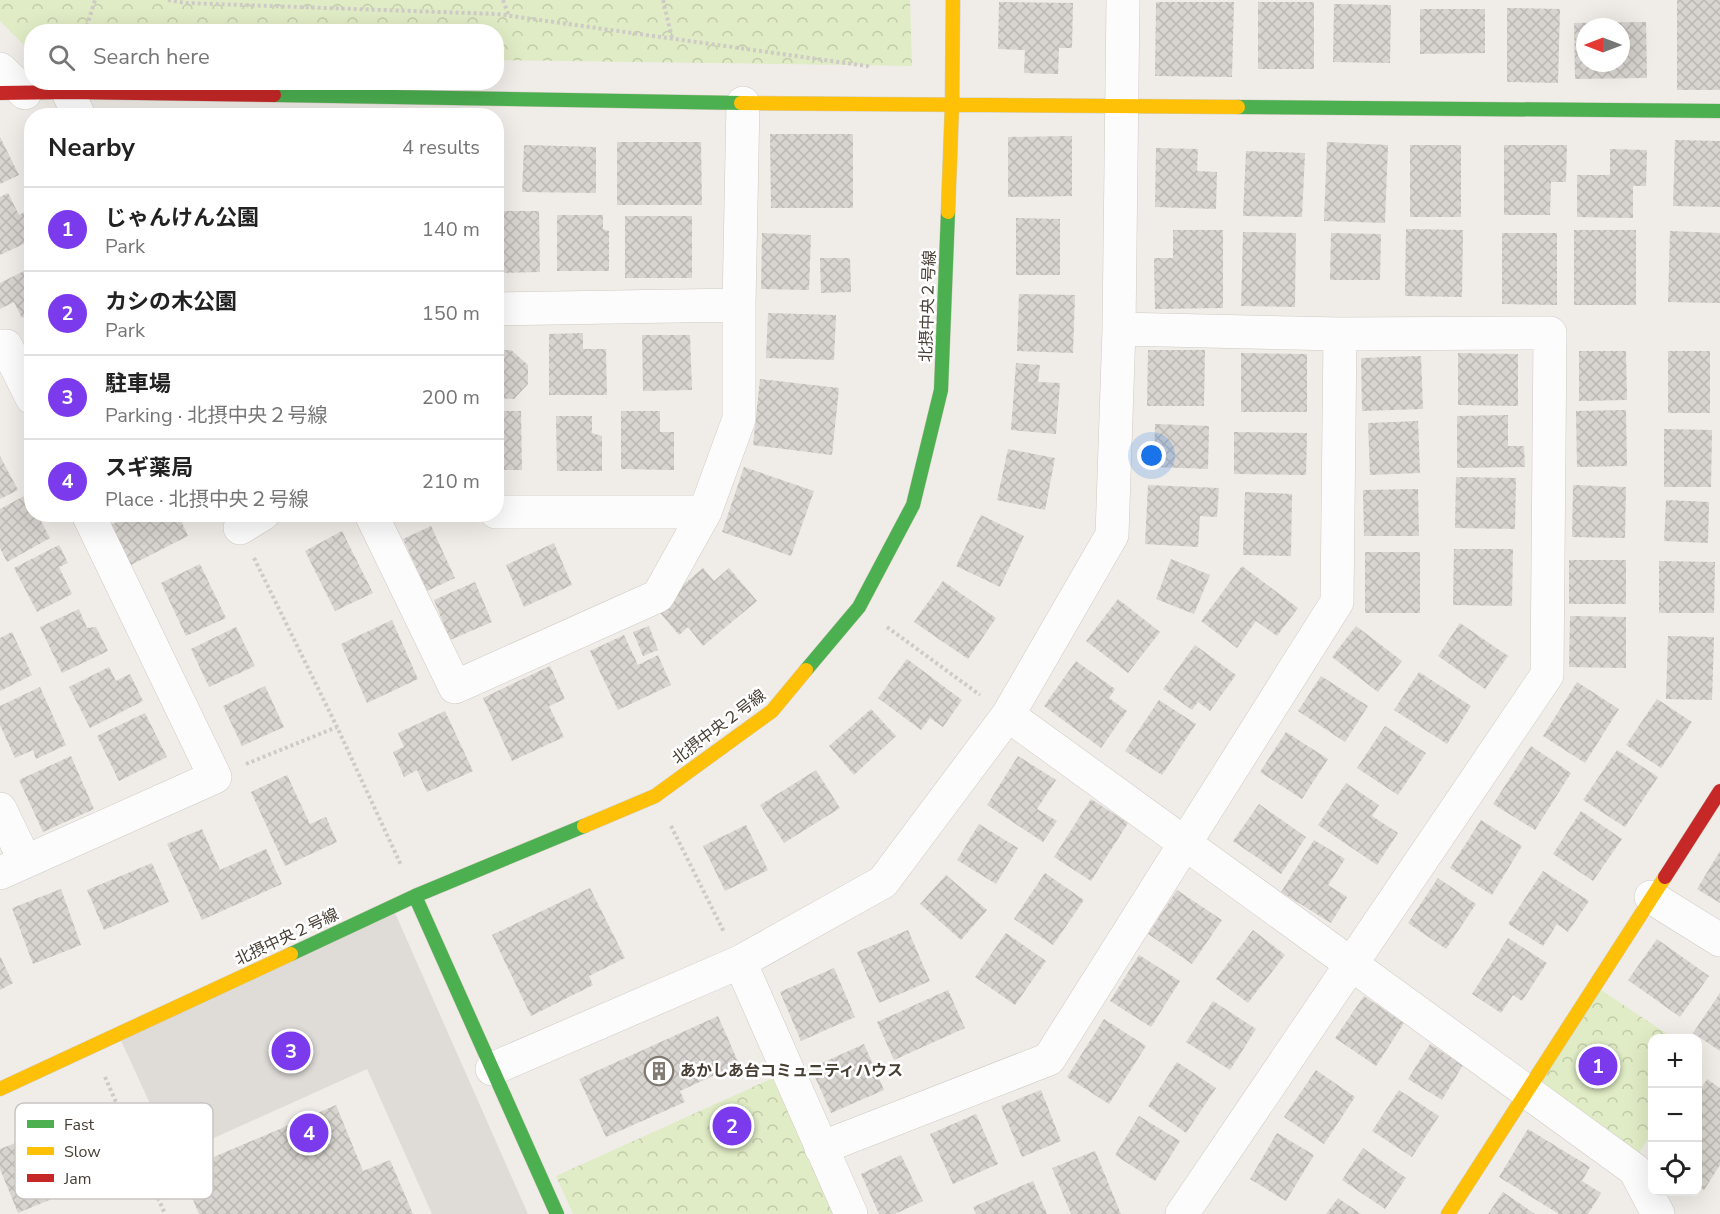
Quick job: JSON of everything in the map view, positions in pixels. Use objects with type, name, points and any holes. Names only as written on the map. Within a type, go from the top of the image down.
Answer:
[{"type":"street","name":"北摂中央２号線","points":[[0,1089],[415,896],[655,796],[772,711],[860,607],[913,505],[941,390],[952,105],[952,0]]},
{"type":"street","points":[[492,1070],[740,962],[883,882],[1008,715],[1112,535],[1119,329],[1123,0]]},
{"type":"street","points":[[0,69],[12,93],[73,104],[743,104],[1720,111]]},
{"type":"street","points":[[375,522],[455,687],[658,596],[705,512],[739,419],[743,104]]},
{"type":"street","points":[[504,309],[739,306]]},
{"type":"street","points":[[1119,329],[1340,334],[1550,333],[1547,675],[1182,1214]]},
{"type":"street","points":[[821,1148],[1049,1059],[1337,602],[1340,334]]},
{"type":"street","points":[[0,346],[6,346],[24,382]]},
{"type":"street","points":[[504,512],[705,512]]},
{"type":"street","points":[[0,809],[13,867],[215,777],[92,522]]},
{"type":"street","points":[[1008,715],[1635,1170],[1658,1214]]},
{"type":"street","points":[[1448,1214],[1720,791]]},
{"type":"street","points":[[415,896],[557,1214]]},
{"type":"street","points":[[1651,897],[1720,940]]},
{"type":"street","points":[[740,962],[851,1214]]},
{"type":"path","points":[[88,24],[95,0]]},
{"type":"path","points":[[168,0],[185,3],[497,14],[672,38],[867,66],[908,105]]},
{"type":"path","points":[[320,0],[320,8]]},
{"type":"path","points":[[503,0],[508,16]]},
{"type":"path","points":[[663,0],[672,38]]},
{"type":"path","points":[[251,522],[337,727],[415,896]]},
{"type":"path","points":[[860,607],[1008,715]]},
{"type":"path","points":[[215,777],[337,727]]},
{"type":"path","points":[[655,796],[740,962]]},
{"type":"path","points":[[91,1046],[116,1103]]},
{"type":"path","points":[[158,1199],[165,1214]]},
{"type":"green space","points":[[0,0],[910,0],[912,66],[504,60],[504,24],[24,24],[24,45],[0,21]]},
{"type":"green space","points":[[1595,986],[1667,1034],[1648,1034],[1648,1139],[1637,1156],[1526,1093]]},
{"type":"green space","points":[[775,1077],[837,1214],[573,1214],[556,1176]]},
{"type":"shaded area","points":[[392,906],[528,1214],[432,1214],[367,1069],[213,1138],[213,1103],[150,1103],[118,1034]]},
{"type":"building","points":[[1677,0],[1720,0],[1720,90],[1677,90]]},
{"type":"building","points":[[999,2],[1073,3],[1072,48],[1059,48],[1058,74],[1024,73],[1025,50],[998,49]]},
{"type":"building","points":[[1156,2],[1234,2],[1232,77],[1155,76]]},
{"type":"building","points":[[1258,2],[1314,2],[1314,69],[1258,69]]},
{"type":"building","points":[[1334,4],[1391,5],[1390,63],[1333,62]]},
{"type":"building","points":[[1507,8],[1560,9],[1558,83],[1507,82]]},
{"type":"building","points":[[1420,9],[1485,9],[1485,53],[1420,54]]},
{"type":"building","points":[[1630,22],[1646,22],[1647,78],[1575,79],[1574,23],[1576,23],[1576,72],[1630,72]]},
{"type":"building","points":[[770,134],[853,134],[853,208],[771,208]]},
{"type":"building","points":[[1072,136],[1072,196],[1008,197],[1008,137]]},
{"type":"building","points":[[0,137],[19,175],[0,184]]},
{"type":"building","points":[[1675,140],[1720,141],[1720,207],[1673,206]]},
{"type":"building","points":[[617,142],[701,142],[702,205],[617,205]]},
{"type":"building","points":[[1327,142],[1388,145],[1385,223],[1324,221]]},
{"type":"building","points":[[524,145],[596,147],[596,193],[522,192]]},
{"type":"building","points":[[1410,145],[1461,145],[1461,217],[1410,217]]},
{"type":"building","points":[[1504,145],[1567,145],[1566,182],[1551,182],[1550,215],[1504,215]]},
{"type":"building","points":[[1156,148],[1198,149],[1197,171],[1217,172],[1216,209],[1155,207]]},
{"type":"building","points":[[1610,149],[1647,150],[1646,186],[1633,186],[1633,218],[1577,217],[1577,175],[1610,175]]},
{"type":"building","points":[[1246,151],[1305,153],[1302,217],[1243,216]]},
{"type":"building","points":[[8,193],[19,215],[24,212],[24,244],[0,255],[0,197]]},
{"type":"building","points":[[504,211],[539,211],[540,272],[504,273]]},
{"type":"building","points":[[557,215],[603,215],[603,229],[609,231],[609,271],[557,271]]},
{"type":"building","points":[[625,216],[692,216],[692,278],[625,278]]},
{"type":"building","points":[[1016,218],[1060,219],[1060,275],[1016,275]]},
{"type":"building","points":[[1406,229],[1463,230],[1462,297],[1405,296]]},
{"type":"building","points":[[1173,230],[1223,230],[1223,308],[1155,309],[1154,258],[1173,258]]},
{"type":"building","points":[[1574,230],[1636,230],[1636,305],[1574,305]]},
{"type":"building","points":[[1670,231],[1720,233],[1720,303],[1668,302]]},
{"type":"building","points":[[1243,232],[1296,233],[1295,307],[1241,306]]},
{"type":"building","points":[[762,233],[811,235],[809,290],[761,289]]},
{"type":"building","points":[[1331,233],[1381,234],[1380,280],[1330,280]]},
{"type":"building","points":[[1502,233],[1557,233],[1557,305],[1502,304]]},
{"type":"building","points":[[820,258],[850,258],[851,292],[821,293]]},
{"type":"building","points":[[24,271],[24,317],[22,318],[14,302],[0,309],[0,283]]},
{"type":"building","points":[[1019,294],[1075,295],[1073,353],[1017,351]]},
{"type":"building","points":[[768,313],[836,315],[834,360],[766,358]]},
{"type":"building","points":[[583,333],[583,349],[606,349],[607,395],[549,395],[549,334]]},
{"type":"building","points":[[642,335],[690,335],[692,390],[643,391]]},
{"type":"building","points":[[504,350],[511,350],[528,365],[528,384],[514,399],[504,398]]},
{"type":"building","points":[[1148,350],[1205,350],[1204,406],[1147,406]]},
{"type":"building","points":[[1579,351],[1626,351],[1627,400],[1579,401]]},
{"type":"building","points":[[1668,351],[1710,351],[1710,413],[1668,413]]},
{"type":"building","points":[[1241,353],[1307,354],[1307,412],[1241,412]]},
{"type":"building","points":[[1458,353],[1518,354],[1518,406],[1458,405]]},
{"type":"building","points":[[1421,356],[1423,409],[1362,411],[1361,358]]},
{"type":"building","points":[[1016,363],[1040,365],[1038,382],[1060,383],[1056,434],[1011,430]]},
{"type":"building","points":[[760,379],[839,388],[832,455],[753,445]]},
{"type":"building","points":[[1626,410],[1627,466],[1577,467],[1576,411]]},
{"type":"building","points":[[504,411],[521,411],[522,470],[504,470]]},
{"type":"building","points":[[621,411],[660,411],[660,432],[674,432],[674,470],[621,469]]},
{"type":"building","points":[[1508,415],[1508,446],[1524,446],[1525,467],[1457,468],[1457,416]]},
{"type":"building","points":[[556,416],[592,416],[592,433],[602,436],[602,471],[557,471]]},
{"type":"building","points":[[1418,421],[1420,473],[1370,475],[1368,423]]},
{"type":"building","points":[[1155,424],[1209,426],[1208,469],[1154,467]]},
{"type":"building","points":[[1664,429],[1712,430],[1711,487],[1664,487]]},
{"type":"building","points":[[1234,432],[1307,433],[1306,475],[1234,474]]},
{"type":"building","points":[[1008,449],[1055,458],[1045,510],[997,500]]},
{"type":"building","points":[[0,456],[18,490],[0,499]]},
{"type":"building","points":[[744,467],[814,491],[791,556],[722,532]]},
{"type":"building","points":[[1456,477],[1516,478],[1515,529],[1455,528]]},
{"type":"building","points":[[1148,485],[1219,488],[1217,517],[1200,516],[1198,547],[1145,544]]},
{"type":"building","points":[[1573,485],[1626,487],[1625,538],[1572,537]]},
{"type":"building","points":[[1418,489],[1419,536],[1364,536],[1363,490]]},
{"type":"building","points":[[1245,492],[1292,494],[1291,556],[1243,555]]},
{"type":"building","points":[[24,496],[24,522],[41,522],[50,538],[7,562],[0,548],[0,509]]},
{"type":"building","points":[[1666,500],[1709,502],[1708,543],[1664,541]]},
{"type":"building","points":[[981,515],[1024,536],[1000,587],[956,566]]},
{"type":"building","points":[[117,522],[182,522],[188,536],[131,565],[111,525]]},
{"type":"building","points":[[431,526],[455,578],[427,591],[403,539]]},
{"type":"building","points":[[342,531],[373,593],[335,611],[305,551]]},
{"type":"building","points":[[554,543],[572,585],[524,607],[506,565]]},
{"type":"building","points":[[59,545],[68,563],[59,567],[72,594],[37,612],[14,568]]},
{"type":"building","points":[[1454,549],[1513,549],[1512,606],[1453,605]]},
{"type":"building","points":[[1365,552],[1420,552],[1420,613],[1365,613]]},
{"type":"building","points":[[1171,559],[1210,575],[1194,614],[1156,599]]},
{"type":"building","points":[[1569,560],[1626,560],[1626,604],[1569,604]]},
{"type":"building","points":[[1659,561],[1715,562],[1714,613],[1659,613]]},
{"type":"building","points":[[200,564],[226,618],[186,636],[161,583]]},
{"type":"building","points":[[1242,566],[1298,608],[1277,636],[1256,621],[1237,648],[1201,621]]},
{"type":"building","points":[[703,568],[714,581],[729,568],[757,601],[703,646],[688,627],[679,635],[656,608]]},
{"type":"building","points":[[943,581],[996,618],[968,659],[914,622]]},
{"type":"building","points":[[475,582],[492,622],[450,640],[434,600]]},
{"type":"building","points":[[1118,599],[1160,632],[1128,673],[1086,641]]},
{"type":"building","points":[[79,609],[87,628],[96,627],[108,651],[62,673],[40,627]]},
{"type":"building","points":[[1570,616],[1626,617],[1626,668],[1569,667]]},
{"type":"building","points":[[392,620],[418,679],[367,703],[341,644]]},
{"type":"building","points":[[1460,623],[1508,656],[1485,689],[1438,656]]},
{"type":"building","points":[[649,626],[658,650],[643,656],[633,632]]},
{"type":"building","points":[[1356,626],[1402,661],[1378,692],[1332,657]]},
{"type":"building","points":[[236,627],[255,666],[209,687],[191,649]]},
{"type":"building","points":[[12,632],[32,675],[0,691],[0,638]]},
{"type":"building","points":[[624,635],[638,665],[658,655],[671,685],[618,710],[590,651]]},
{"type":"building","points":[[1668,636],[1714,637],[1712,700],[1666,699]]},
{"type":"building","points":[[1195,645],[1236,675],[1210,711],[1198,702],[1192,710],[1163,689]]},
{"type":"building","points":[[907,659],[962,700],[943,727],[930,718],[921,730],[878,698]]},
{"type":"building","points":[[1076,661],[1115,689],[1109,698],[1127,711],[1101,748],[1044,706]]},
{"type":"building","points":[[550,666],[565,699],[549,706],[564,737],[512,761],[483,698]]},
{"type":"building","points":[[109,667],[116,681],[130,674],[143,701],[90,728],[69,687]]},
{"type":"building","points":[[1419,672],[1471,706],[1447,744],[1394,710]]},
{"type":"building","points":[[1321,676],[1368,706],[1345,742],[1298,711]]},
{"type":"building","points":[[1577,682],[1619,709],[1585,763],[1543,736]]},
{"type":"building","points":[[265,686],[284,727],[242,746],[223,706]]},
{"type":"building","points":[[40,687],[66,745],[36,759],[33,750],[15,758],[0,725],[0,706]]},
{"type":"building","points":[[1657,699],[1692,722],[1661,768],[1626,745]]},
{"type":"building","points":[[1159,700],[1196,724],[1162,775],[1125,751]]},
{"type":"building","points":[[871,709],[896,736],[854,775],[829,746]]},
{"type":"building","points":[[445,711],[473,771],[427,792],[417,770],[404,777],[393,752],[404,747],[398,733]]},
{"type":"building","points":[[145,713],[167,757],[119,781],[97,736]]},
{"type":"building","points":[[1385,726],[1426,753],[1398,795],[1357,768]]},
{"type":"building","points":[[1286,732],[1328,759],[1302,799],[1260,772]]},
{"type":"building","points":[[1531,746],[1571,773],[1535,830],[1493,804]]},
{"type":"building","points":[[1617,750],[1658,777],[1625,827],[1583,800]]},
{"type":"building","points":[[71,756],[94,809],[43,832],[19,780]]},
{"type":"building","points":[[1018,756],[1056,780],[1037,809],[1057,821],[1043,842],[987,805]]},
{"type":"building","points":[[816,770],[840,808],[784,843],[760,805]]},
{"type":"building","points":[[287,775],[310,824],[326,817],[337,842],[285,866],[251,792]]},
{"type":"building","points":[[1346,783],[1379,805],[1372,816],[1398,833],[1377,865],[1318,825]]},
{"type":"building","points":[[1091,799],[1128,823],[1091,881],[1054,857]]},
{"type":"building","points":[[1259,804],[1306,837],[1281,874],[1233,841]]},
{"type":"building","points":[[1581,811],[1622,839],[1593,881],[1553,854]]},
{"type":"building","points":[[1481,820],[1522,846],[1492,895],[1450,868]]},
{"type":"building","points":[[979,824],[1018,848],[996,884],[957,860]]},
{"type":"building","points":[[746,825],[768,870],[725,891],[703,846]]},
{"type":"building","points":[[202,829],[220,870],[266,849],[282,884],[202,920],[167,844]]},
{"type":"building","points":[[1314,840],[1345,859],[1328,885],[1347,897],[1331,923],[1281,892]]},
{"type":"building","points":[[1720,851],[1720,903],[1697,889]]},
{"type":"building","points":[[152,863],[169,902],[104,930],[87,890]]},
{"type":"building","points":[[1543,871],[1589,901],[1568,932],[1557,924],[1543,946],[1508,924]]},
{"type":"building","points":[[1045,873],[1084,900],[1053,945],[1014,919]]},
{"type":"building","points":[[946,875],[987,910],[961,940],[920,904]]},
{"type":"building","points":[[1438,878],[1476,904],[1446,949],[1408,923]]},
{"type":"building","points":[[590,888],[625,958],[589,976],[593,985],[531,1016],[492,935]]},
{"type":"building","points":[[61,889],[81,945],[33,964],[12,908]]},
{"type":"building","points":[[1177,890],[1222,920],[1192,964],[1148,934]]},
{"type":"building","points":[[908,930],[930,981],[879,1003],[857,952]]},
{"type":"building","points":[[1253,930],[1285,955],[1248,1003],[1216,979]]},
{"type":"building","points":[[1006,933],[1046,961],[1015,1005],[975,977]]},
{"type":"building","points":[[1508,938],[1547,963],[1522,1001],[1513,995],[1501,1013],[1472,994]]},
{"type":"building","points":[[1657,939],[1709,976],[1680,1017],[1628,980]]},
{"type":"building","points":[[1139,955],[1180,981],[1151,1027],[1110,1001]]},
{"type":"building","points":[[0,956],[13,983],[0,990]]},
{"type":"building","points":[[834,968],[855,1017],[801,1041],[780,992]]},
{"type":"building","points":[[948,990],[965,1028],[894,1060],[877,1022]]},
{"type":"building","points":[[1720,993],[1720,1051],[1702,1039],[1702,1034],[1693,1033]]},
{"type":"building","points":[[1364,996],[1404,1023],[1376,1066],[1335,1038]]},
{"type":"building","points":[[1213,1001],[1256,1029],[1230,1070],[1186,1042]]},
{"type":"building","name":"あかしあ台コミュニティハウス","points":[[718,1016],[739,1064],[680,1091],[685,1102],[606,1137],[579,1079]]},
{"type":"building","points":[[1104,1019],[1146,1046],[1109,1104],[1067,1077]]},
{"type":"building","points":[[864,1044],[884,1090],[831,1113],[811,1068]]},
{"type":"building","points":[[1430,1044],[1463,1065],[1442,1100],[1408,1079]]},
{"type":"building","points":[[1177,1062],[1216,1088],[1186,1133],[1148,1106]]},
{"type":"building","points":[[1316,1070],[1355,1097],[1324,1144],[1284,1117]]},
{"type":"building","points":[[1707,1079],[1720,1088],[1720,1165],[1704,1190],[1702,1189],[1702,1087]]},
{"type":"building","points":[[1041,1090],[1061,1141],[1022,1157],[1001,1106]]},
{"type":"building","points":[[1399,1090],[1439,1116],[1412,1157],[1372,1131]]},
{"type":"building","points":[[336,1105],[363,1171],[390,1160],[413,1214],[199,1214],[193,1199],[213,1199],[213,1157]]},
{"type":"building","points":[[976,1114],[998,1164],[953,1184],[930,1134]]},
{"type":"building","points":[[1139,1116],[1180,1141],[1155,1181],[1115,1155]]},
{"type":"building","points":[[1528,1129],[1590,1167],[1582,1181],[1601,1193],[1588,1214],[1559,1214],[1499,1177]]},
{"type":"building","points":[[1277,1133],[1314,1155],[1286,1201],[1250,1179]]},
{"type":"building","points":[[15,1143],[15,1199],[51,1199],[18,1213],[0,1169],[0,1149]]},
{"type":"building","points":[[1363,1148],[1406,1178],[1385,1209],[1342,1180]]},
{"type":"building","points":[[1095,1151],[1121,1214],[1071,1214],[1052,1168]]},
{"type":"building","points":[[901,1155],[923,1201],[895,1214],[879,1214],[861,1174]]},
{"type":"building","points":[[1033,1181],[1047,1214],[976,1214],[973,1207]]},
{"type":"building","points":[[1503,1192],[1535,1214],[1488,1214]]},
{"type":"building","points":[[1338,1198],[1361,1214],[1326,1214]]},
{"type":"traffic: fast","points":[[274,95],[741,103]]},
{"type":"traffic: fast","points":[[1238,107],[1720,111]]},
{"type":"traffic: fast","points":[[806,670],[859,607],[913,505],[941,390],[948,212]]},
{"type":"traffic: fast","points":[[291,954],[415,896],[584,826]]},
{"type":"traffic: fast","points":[[415,896],[557,1214]]},
{"type":"traffic: slow","points":[[948,212],[953,0]]},
{"type":"traffic: slow","points":[[741,103],[1238,107]]},
{"type":"traffic: slow","points":[[584,826],[655,796],[772,711],[806,670]]},
{"type":"traffic: slow","points":[[1448,1214],[1665,877]]},
{"type":"traffic: slow","points":[[0,1089],[291,954]]},
{"type":"traffic: jam","points":[[0,93],[274,95]]},
{"type":"traffic: jam","points":[[1665,877],[1720,791]]},
{"type":"place","name":"駐車場","points":[[291,1051]]},
{"type":"place","name":"じゃんけん公園","points":[[1598,1066]]},
{"type":"place","name":"あかしあ台コミュニティハウス","points":[[659,1071]]},
{"type":"place","name":"カシの木公園","points":[[732,1126]]},
{"type":"place","name":"スギ薬局","points":[[309,1133]]}]
